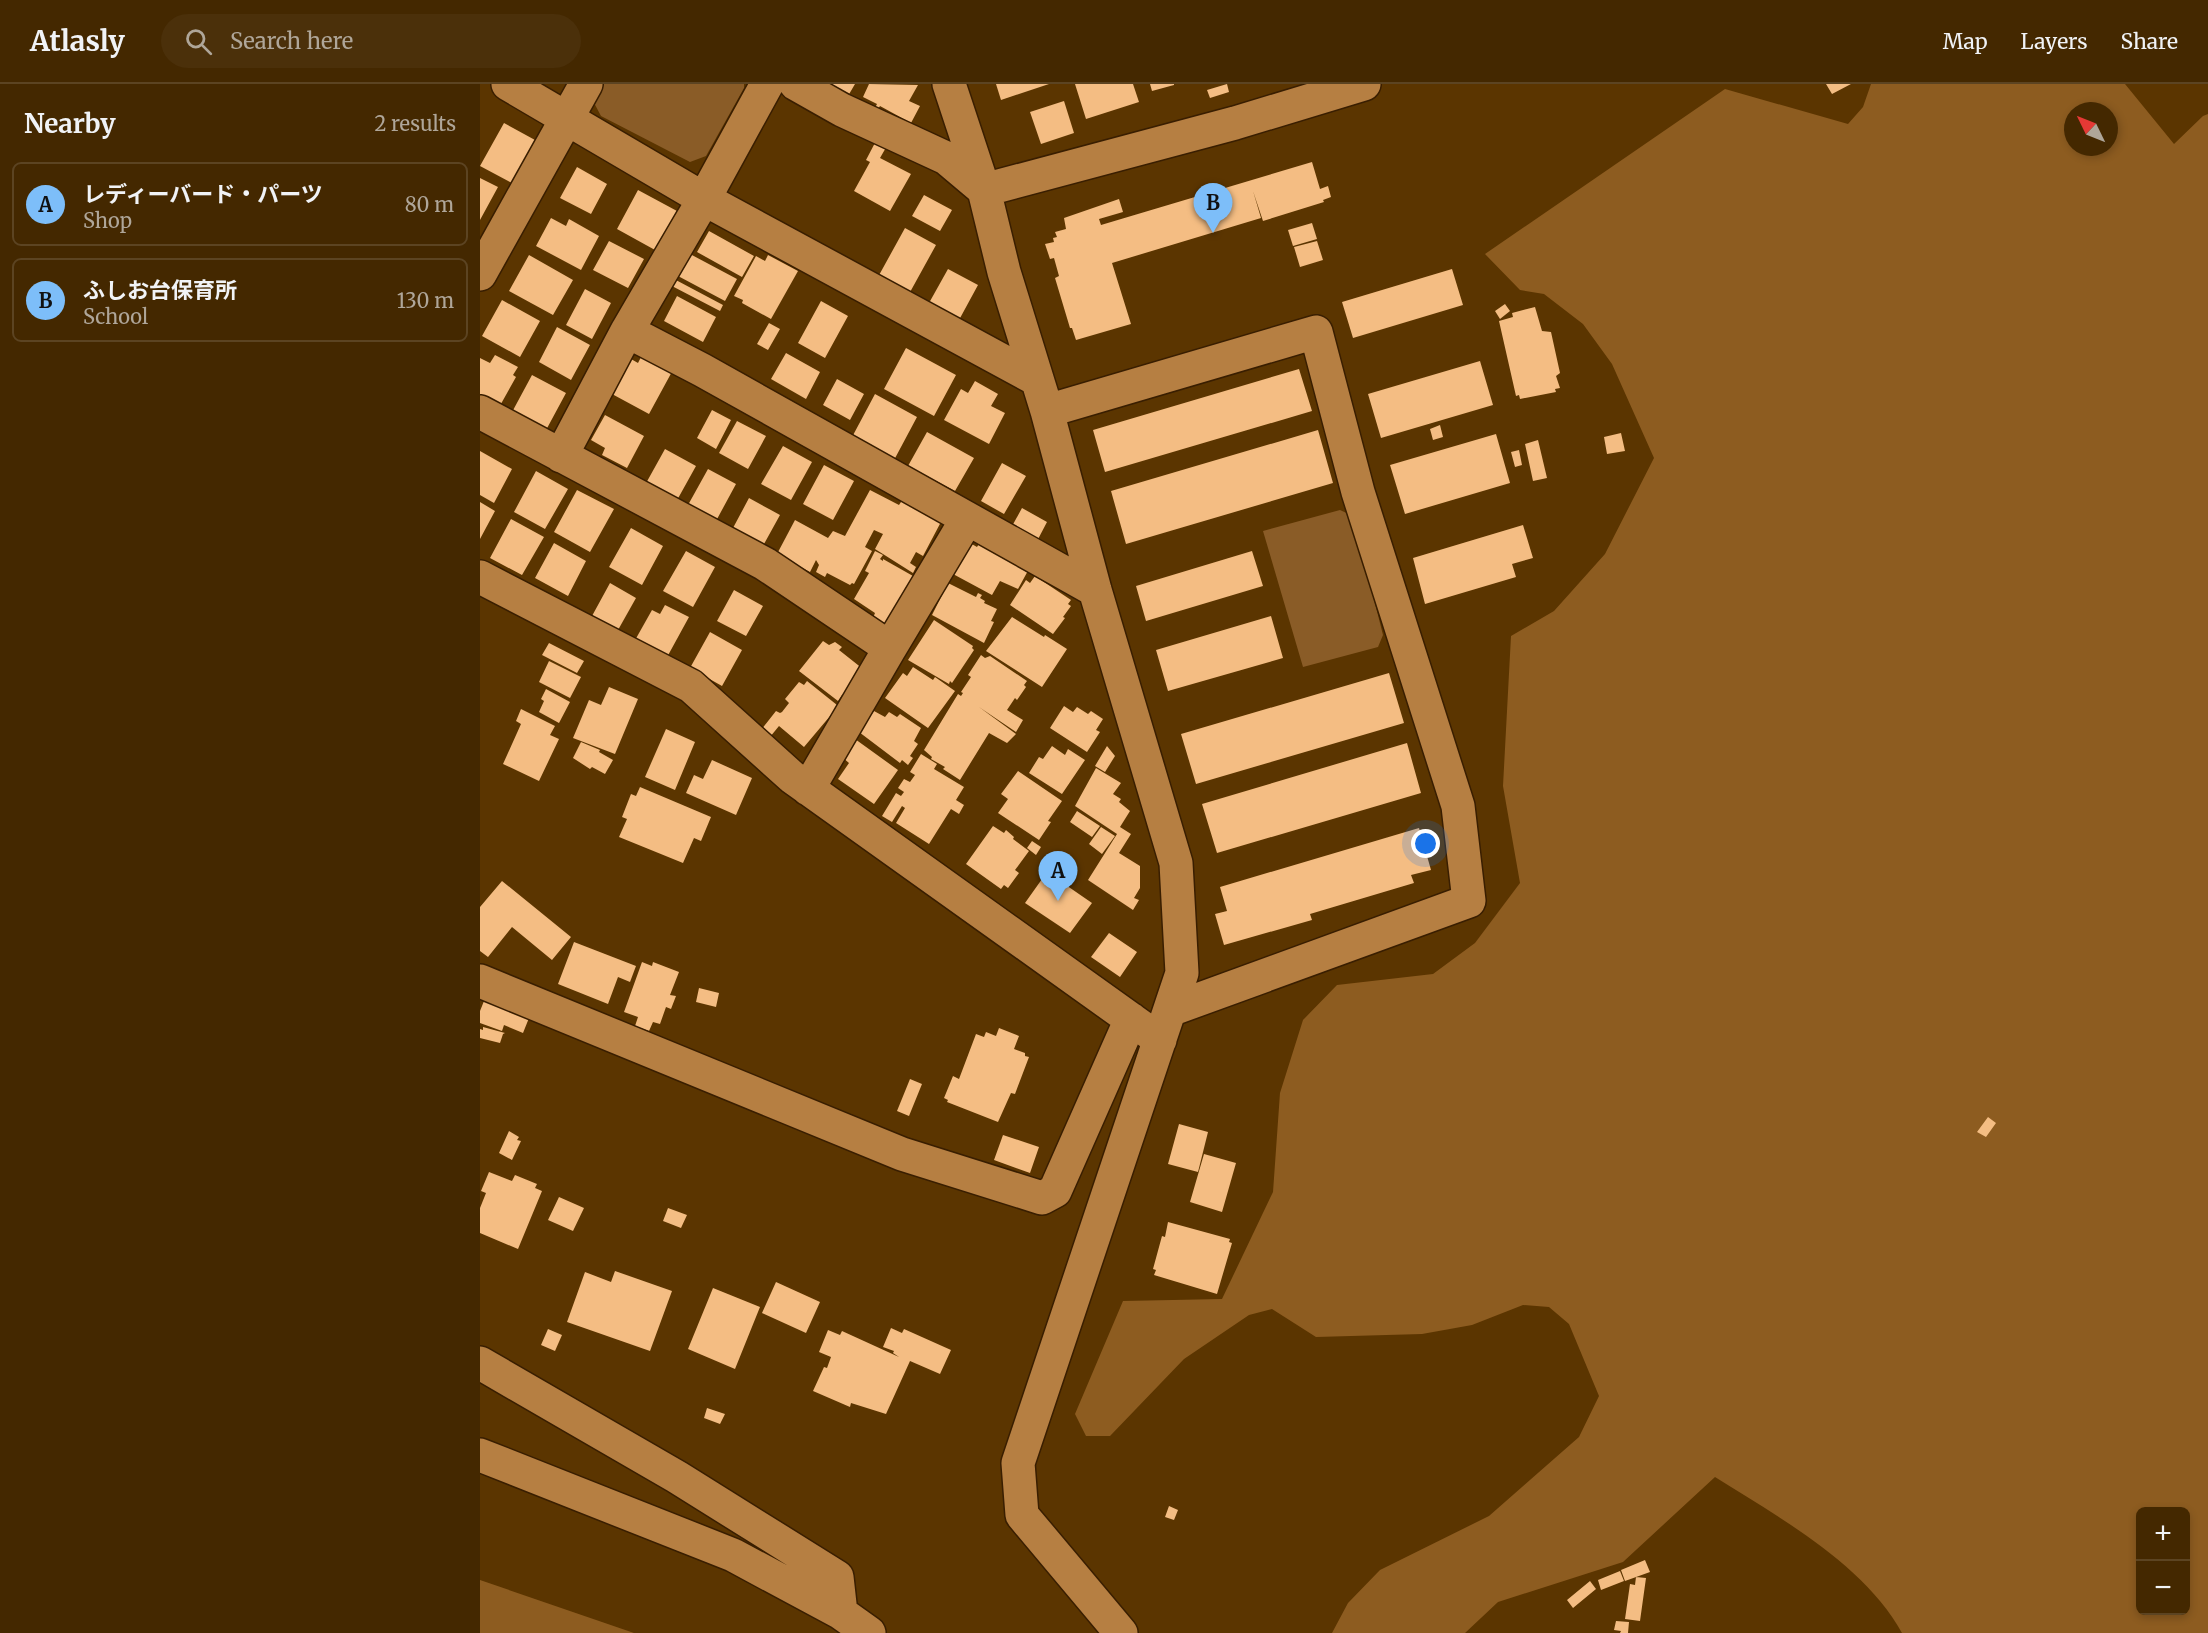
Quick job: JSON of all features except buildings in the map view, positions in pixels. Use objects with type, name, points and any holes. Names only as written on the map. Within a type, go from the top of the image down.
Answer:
[{"type":"street","points":[[508,84],[705,199],[1036,379]]},
{"type":"street","points":[[485,254],[586,84]]},
{"type":"street","points":[[561,456],[627,331],[705,199],[767,84]]},
{"type":"street","points":[[796,84],[842,110],[946,158],[984,190]]},
{"type":"street","points":[[949,84],[984,190],[1004,272],[1047,411],[1095,590],[1176,863],[1182,973],[1018,1463],[1022,1515],[1120,1633]]},
{"type":"street","points":[[984,190],[1235,123],[1364,84]]},
{"type":"street","points":[[627,331],[702,370],[1095,590]]},
{"type":"street","points":[[480,577],[691,686],[792,777],[1131,1019],[1165,1025],[1469,901],[1458,806],[1358,492],[1317,332],[1047,411]]},
{"type":"street","points":[[480,412],[765,564],[890,648]]},
{"type":"street","points":[[808,789],[967,519]]},
{"type":"street","points":[[480,981],[902,1155],[1042,1198],[1054,1191],[1131,1019]]},
{"type":"street","points":[[480,1363],[677,1477],[837,1577],[841,1613]]},
{"type":"street","points":[[480,1455],[734,1555],[841,1613],[869,1633]]},
{"type":"shaded area","points":[[603,84],[744,84],[744,88],[706,156],[690,162],[601,116],[593,101]]},
{"type":"shaded area","points":[[1871,84],[2125,84],[2174,144],[2203,116],[2208,114],[2208,1633],[1902,1633],[1886,1608],[1843,1564],[1793,1526],[1715,1477],[1623,1562],[1498,1602],[1465,1633],[1332,1633],[1348,1603],[1380,1570],[1489,1516],[1579,1437],[1599,1396],[1569,1324],[1549,1307],[1523,1305],[1472,1325],[1422,1334],[1316,1337],[1272,1309],[1249,1315],[1184,1359],[1110,1436],[1086,1436],[1075,1414],[1123,1301],[1222,1299],[1273,1192],[1280,1093],[1303,1020],[1337,985],[1433,974],[1475,943],[1520,883],[1503,786],[1511,636],[1554,611],[1605,554],[1654,458],[1612,364],[1583,324],[1544,294],[1520,290],[1485,254],[1725,89],[1848,124],[1863,107]]},
{"type":"shaded area","points":[[1340,510],[1353,516],[1383,635],[1378,647],[1303,667],[1263,531]]},
{"type":"shaded area","points":[[480,1580],[634,1633],[480,1633]]},
{"type":"place","name":"ふしお台保育所","points":[[1213,233]]},
{"type":"place","name":"レディーバード・パーツ","points":[[1058,901]]}]
